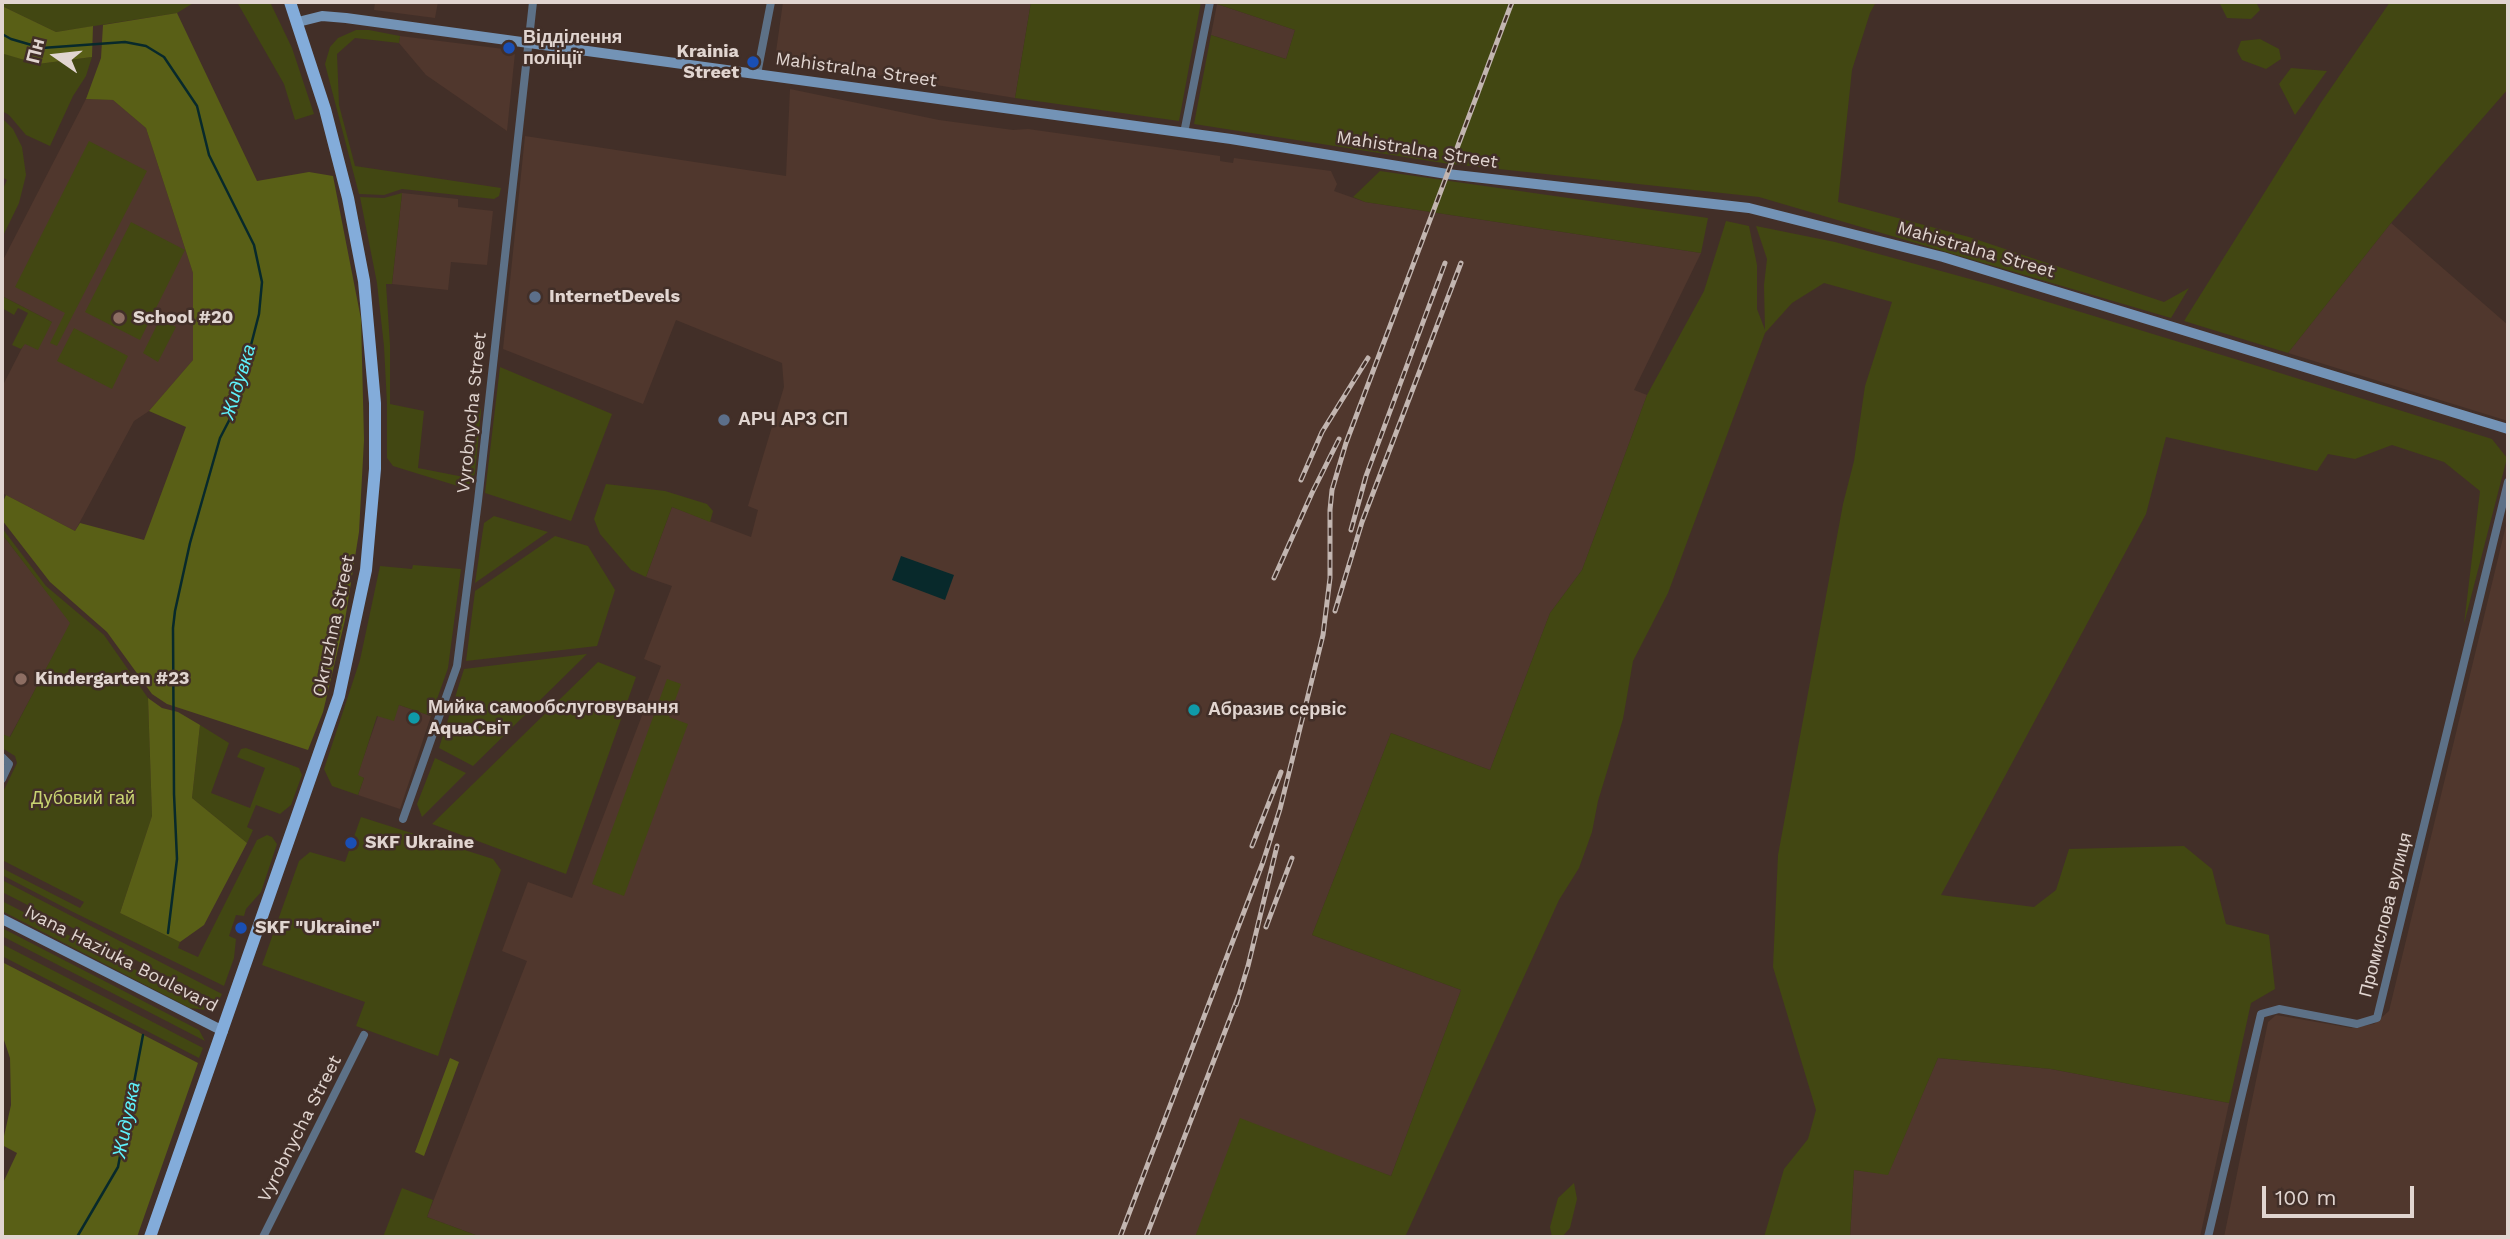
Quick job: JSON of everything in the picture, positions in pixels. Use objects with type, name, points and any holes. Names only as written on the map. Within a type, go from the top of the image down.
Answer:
[{"type":"main road","name":"Okruzhna Street","points":[[150,1237],[339,696],[366,570],[373,508],[375,403],[364,281],[325,109],[290,2]]},
{"type":"street","name":"Vyrobnycha Street","points":[[403,819],[457,666],[478,502],[533,2]]},
{"type":"street","points":[[757,74],[771,2]]},
{"type":"street","points":[[1184,133],[1210,2]]},
{"type":"street","name":"Mahistralna Street","points":[[298,22],[322,16],[1184,133],[1447,174],[1749,208],[1943,257],[2508,429]]},
{"type":"street","name":"Промислова вулиця","points":[[2208,1237],[2261,1014],[2279,1009],[2357,1024],[2377,1018],[2508,482]]},
{"type":"street","points":[[2,757],[9,764],[2,779]]},
{"type":"street","name":"Ivana Haziuka Boulevard","points":[[2,919],[223,1031]]},
{"type":"street","name":"Vyrobnycha Street","points":[[263,1237],[364,1035]]},
{"type":"shaded area","points":[[375,2],[438,2],[435,18],[374,10]]},
{"type":"shaded area","points":[[783,2],[1031,2],[1015,98],[797,62],[797,57],[786,55],[785,60],[775,59]]},
{"type":"shaded area","points":[[1217,4],[1295,30],[1286,59],[1211,35]]},
{"type":"shaded area","points":[[400,36],[512,50],[515,53],[507,131],[426,75],[399,43]]},
{"type":"shaded area","points":[[790,89],[939,120],[1013,130],[1028,129],[1220,156],[1220,161],[1233,163],[1234,158],[1331,171],[1337,184],[1334,191],[1365,202],[1701,253],[1634,390],[1647,395],[1582,570],[1550,613],[1490,770],[1391,733],[1312,935],[1461,990],[1391,1176],[1363,1166],[1340,1237],[481,1237],[427,1217],[527,961],[502,951],[528,882],[572,898],[661,666],[644,659],[672,586],[646,577],[672,507],[751,537],[758,510],[748,506],[784,387],[782,363],[676,320],[643,404],[503,349],[525,136],[786,176]]},
{"type":"shaded area","name":"School #20","points":[[86,99],[113,100],[146,128],[193,273],[193,360],[149,411],[134,421],[75,531],[2,493],[2,387],[24,344],[52,322],[2,296],[2,262]]},
{"type":"shaded area","points":[[402,193],[458,199],[458,207],[493,211],[487,265],[451,262],[448,290],[392,284]]},
{"type":"shaded area","points":[[2391,223],[2508,325],[2508,421],[2288,353]]},
{"type":"shaded area","points":[[2508,517],[2508,1237],[2224,1237],[2268,1022],[2276,1015],[2351,1028],[2374,1024],[2389,1011]]},
{"type":"shaded area","name":"Kindergarten #23","points":[[2,534],[71,623],[9,738],[2,734]]},
{"type":"shaded area","points":[[399,705],[431,716],[400,809],[358,795],[364,778],[357,776],[378,716]]},
{"type":"shaded area","points":[[1938,1058],[2051,1069],[2229,1103],[2200,1237],[1850,1237],[1854,1170],[1888,1174]]},
{"type":"green space","points":[[2,2],[195,2],[177,13],[56,32],[2,6]]},
{"type":"green space","points":[[237,2],[270,2],[292,48],[314,114],[295,120],[284,84]]},
{"type":"green space","points":[[1031,2],[1201,2],[1179,121],[1015,98]]},
{"type":"green space","points":[[1217,2],[1876,2],[1852,70],[1838,202],[1969,237],[2164,302],[2189,288],[2171,318],[1759,197],[1443,163],[1194,124],[1211,35],[1286,59],[1295,30]]},
{"type":"green space","points":[[2219,2],[2256,2],[2260,10],[2251,19],[2227,18]]},
{"type":"green space","points":[[2390,2],[2508,2],[2508,89],[2391,223],[2288,353],[2184,321],[2320,104]]},
{"type":"green space","points":[[2,6],[56,32],[93,26],[92,57],[38,64],[2,53]]},
{"type":"green space","points":[[177,13],[257,181],[309,172],[333,176],[361,319],[364,440],[359,532],[345,620],[323,712],[308,750],[167,704],[152,694],[107,632],[50,582],[2,520],[2,504],[6,495],[75,531],[80,523],[144,540],[186,427],[149,411],[193,360],[193,273],[146,128],[113,100],[86,99],[101,58],[103,25]]},
{"type":"green space","points":[[356,30],[400,36],[399,43],[355,38],[337,54],[339,105],[355,166],[501,188],[499,196],[494,199],[402,189],[384,195],[359,194],[325,64],[330,47],[338,38]]},
{"type":"green space","points":[[2260,39],[2279,49],[2281,59],[2266,69],[2242,60],[2237,51],[2241,41]]},
{"type":"green space","points":[[2,53],[38,64],[92,57],[86,76],[73,96],[50,146],[26,135],[9,115],[2,111]]},
{"type":"green space","points":[[2291,68],[2327,71],[2295,115],[2279,84]]},
{"type":"green space","points":[[2,118],[13,129],[22,147],[26,175],[19,203],[2,238],[2,191],[7,180],[2,177]]},
{"type":"green space","points":[[89,141],[147,171],[57,346],[50,343],[65,313],[15,287]]},
{"type":"green space","points":[[1380,171],[1708,218],[1701,253],[1365,202],[1353,197]]},
{"type":"green space","points":[[402,193],[392,284],[386,284],[390,404],[424,411],[418,468],[469,478],[478,403],[481,411],[475,473],[470,484],[461,487],[393,466],[387,458],[384,346],[377,283],[360,197],[384,198]]},
{"type":"green space","points":[[1726,221],[1749,226],[1757,265],[1757,309],[1765,330],[1764,285],[1767,259],[1756,226],[1835,242],[1992,285],[2235,359],[2492,439],[2507,458],[2464,624],[2480,491],[2444,462],[2392,445],[2355,459],[2328,454],[2317,471],[2166,437],[2146,514],[1941,895],[2034,907],[2056,890],[2069,849],[2184,846],[2212,869],[2226,924],[2269,935],[2275,989],[2251,1003],[2229,1103],[2051,1069],[1938,1058],[1888,1175],[1854,1170],[1850,1237],[1764,1237],[1784,1169],[1808,1139],[1816,1110],[1773,967],[1778,855],[1843,504],[1854,461],[1865,386],[1892,302],[1824,283],[1792,303],[1765,333],[1668,593],[1633,661],[1623,719],[1598,801],[1592,832],[1579,868],[1559,900],[1405,1237],[1195,1237],[1240,1118],[1391,1176],[1461,990],[1312,935],[1391,733],[1490,770],[1550,613],[1582,570],[1647,395],[1704,291]]},
{"type":"green space","points":[[131,222],[185,250],[140,340],[85,312]]},
{"type":"green space","points":[[2,296],[52,322],[38,350],[25,344],[21,349],[12,345],[28,313],[18,308],[14,315],[2,308]]},
{"type":"green space","points":[[160,319],[176,327],[158,362],[143,353]]},
{"type":"green space","points":[[74,328],[128,356],[112,389],[57,361]]},
{"type":"green space","points":[[500,367],[612,414],[571,521],[485,493]]},
{"type":"green space","points":[[606,484],[665,491],[707,504],[713,511],[710,522],[672,507],[646,577],[631,570],[600,534],[594,519]]},
{"type":"green space","points":[[494,516],[548,532],[475,583],[484,523]]},
{"type":"green space","name":"Дубовий гай","points":[[2,528],[46,586],[104,635],[148,698],[152,816],[120,913],[180,942],[178,948],[198,957],[257,840],[267,835],[277,844],[261,892],[246,909],[244,916],[236,915],[229,936],[236,939],[234,958],[224,986],[2,875],[2,868],[80,908],[84,902],[2,860],[2,794],[17,763],[15,756],[2,748],[2,734],[10,737],[70,623],[2,534]]},
{"type":"green space","points":[[555,536],[588,546],[615,590],[597,646],[466,661],[475,591]]},
{"type":"green space","points":[[413,565],[461,569],[448,668],[431,716],[399,705],[394,721],[377,716],[358,775],[364,778],[358,795],[332,786],[324,769],[360,660],[380,566],[412,569]]},
{"type":"green space","points":[[587,654],[473,766],[439,748],[464,669]]},
{"type":"green space","points":[[598,662],[636,677],[566,874],[432,824]]},
{"type":"green space","points":[[667,679],[681,684],[669,717],[688,724],[624,896],[592,884]]},
{"type":"green space","points":[[148,698],[162,708],[178,712],[200,725],[192,798],[247,843],[204,925],[180,942],[120,913],[152,816]]},
{"type":"green space","points":[[200,725],[229,743],[211,793],[250,808],[265,768],[237,757],[241,749],[246,748],[299,768],[302,775],[291,805],[280,814],[256,805],[247,827],[253,830],[247,843],[192,798]]},
{"type":"green space","points":[[435,758],[466,773],[422,817],[417,804]]},
{"type":"green space","points":[[361,817],[493,859],[501,870],[438,1056],[356,1026],[365,1002],[262,965],[299,861],[310,852],[345,862]]},
{"type":"green space","points":[[2,880],[222,994],[218,1002],[2,892]]},
{"type":"green space","points":[[2,901],[208,1007],[206,1010],[190,1008],[2,911]]},
{"type":"green space","points":[[2,928],[199,1030],[205,1041],[2,936]]},
{"type":"green space","points":[[2,944],[203,1048],[199,1058],[2,956]]},
{"type":"green space","points":[[2,962],[198,1063],[137,1237],[2,1237],[2,1185],[17,1153],[2,1145],[11,1105],[10,1058],[2,1034]]},
{"type":"green space","points":[[450,1058],[459,1062],[424,1156],[415,1152]]},
{"type":"green space","points":[[1574,1183],[1577,1199],[1570,1228],[1562,1237],[1552,1237],[1550,1227],[1558,1198]]},
{"type":"green space","points":[[402,1188],[433,1200],[427,1217],[481,1237],[383,1237]]},
{"type":"water","points":[[901,556],[954,575],[945,600],[892,580]]},
{"type":"waterway","name":"Жидувка","points":[[2,34],[42,48],[125,42],[146,46],[164,57],[197,106],[209,155],[254,245],[262,282],[259,314],[234,411],[220,438],[190,543],[175,611],[174,794],[177,859],[168,933]]},
{"type":"waterway","name":"Жидувка","points":[[77,1237],[118,1167],[143,1035]]},
{"type":"railway","points":[[1120,1237],[1263,862],[1280,809],[1323,635],[1330,578],[1332,490],[1346,443],[1512,2]]},
{"type":"railway","points":[[1351,530],[1366,476],[1445,263]]},
{"type":"railway","points":[[1335,611],[1362,522],[1461,263]]},
{"type":"railway","points":[[1301,480],[1322,432],[1368,358]]},
{"type":"railway","points":[[1274,578],[1339,439]]},
{"type":"railway","points":[[1252,846],[1281,772]]},
{"type":"railway","points":[[1236,1005],[1277,846]]},
{"type":"railway","points":[[1266,927],[1292,858]]},
{"type":"railway","points":[[1146,1237],[1239,995]]},
{"type":"place","name":"Відділення поліції","points":[[509,48]]},
{"type":"place","name":"Krainia Street","points":[[753,62]]},
{"type":"place","name":"InternetDevels","points":[[535,297]]},
{"type":"place","name":"School #20","points":[[119,318]]},
{"type":"place","name":"АРЧ АРЗ СП","points":[[724,420]]},
{"type":"place","name":"Kindergarten #23","points":[[21,679]]},
{"type":"place","name":"Абразив сервіс","points":[[1194,710]]},
{"type":"place","name":"Мийка самообслуговування AquaСвіт","points":[[414,718]]},
{"type":"place","name":"SKF Ukraine","points":[[351,843]]},
{"type":"place","name":"SKF \"Ukraine\"","points":[[241,928]]}]
